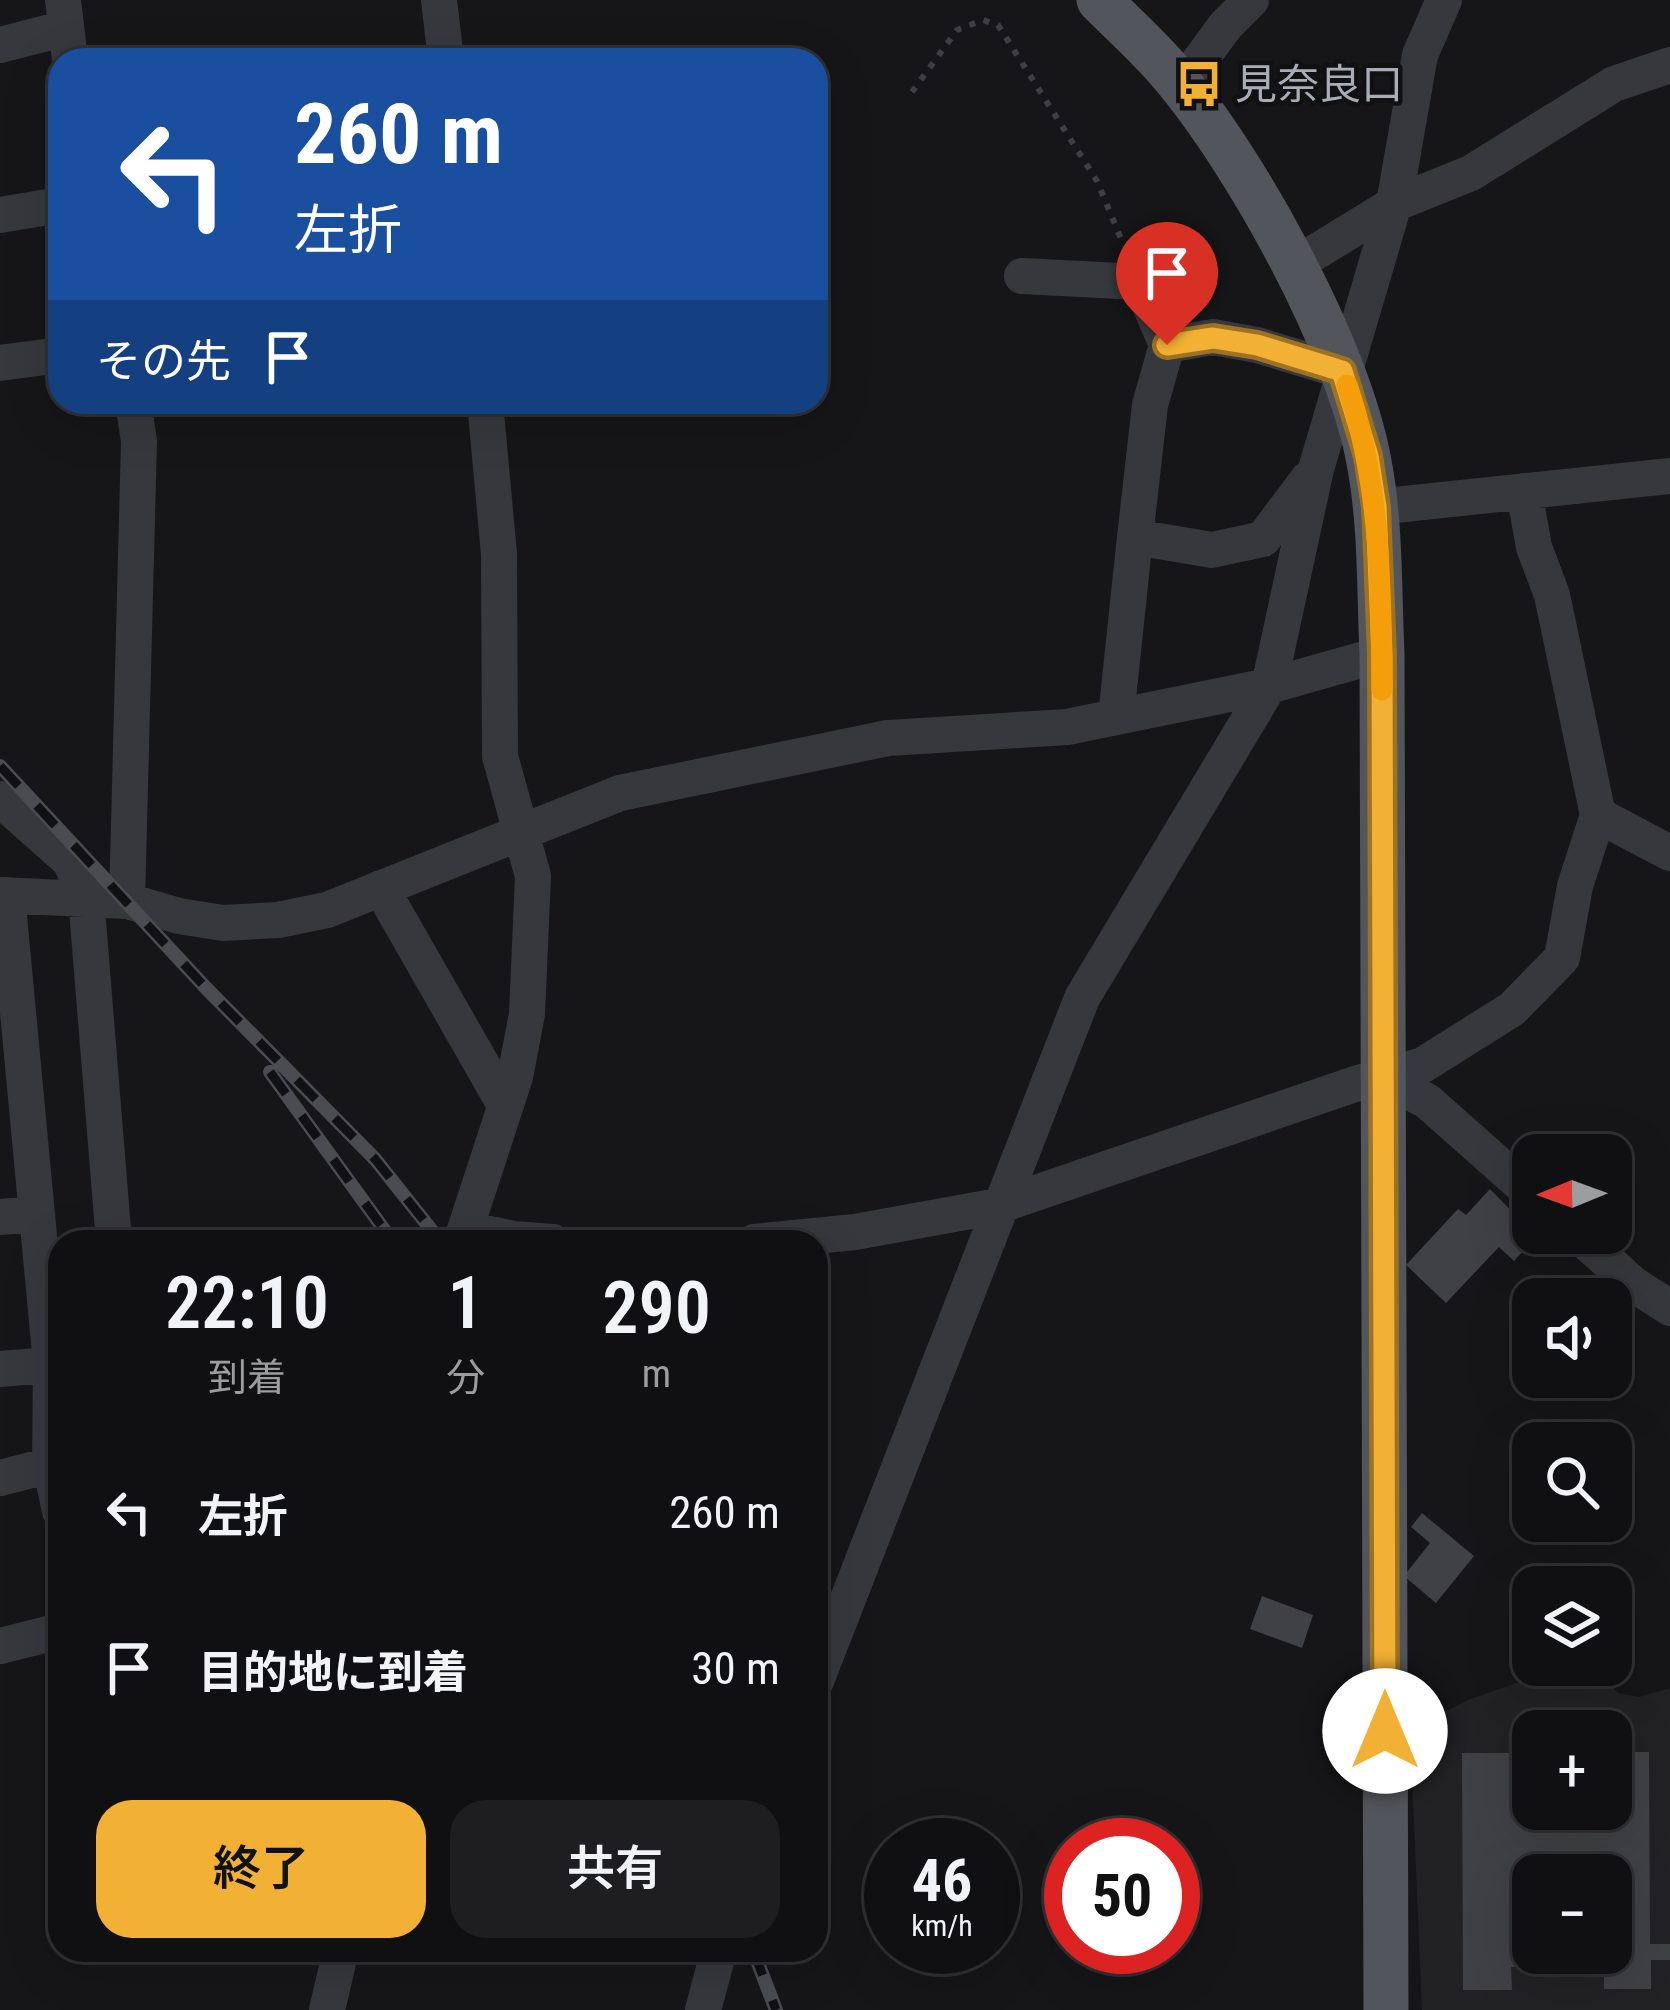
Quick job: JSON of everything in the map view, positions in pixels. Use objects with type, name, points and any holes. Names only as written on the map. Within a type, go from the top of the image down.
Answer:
[{"type":"main road","points":[[1099,0],[1181,86],[1238,165],[1342,371],[1368,456],[1376,507],[1382,654],[1386,2010]]},
{"type":"street","points":[[439,0],[445,48]]},
{"type":"street","points":[[1181,86],[1226,25],[1251,0]]},
{"type":"street","points":[[828,1651],[1082,998],[1269,686],[1316,469],[1394,204],[1420,55],[1444,0]]},
{"type":"street","points":[[0,45],[66,29]]},
{"type":"street","points":[[1293,266],[1394,204],[1471,173],[1614,84],[1670,65]]},
{"type":"street","points":[[0,215],[48,208]]},
{"type":"street","points":[[1022,276],[1140,283],[1167,345],[1150,405],[1116,717]]},
{"type":"street","points":[[1167,345],[1213,338],[1257,345],[1342,371]]},
{"type":"street","points":[[0,363],[48,357]]},
{"type":"street","points":[[127,901],[139,441],[135,414]]},
{"type":"street","points":[[465,1230],[515,1077],[527,1014],[532,876],[500,757],[499,554],[486,414]]},
{"type":"street","points":[[1135,537],[1212,550],[1263,539],[1316,469]]},
{"type":"street","points":[[1376,507],[1670,476]]},
{"type":"street","points":[[828,1235],[998,1206],[1423,1065],[1512,1009],[1562,958],[1575,886],[1598,815],[1552,595],[1534,547],[1524,491]]},
{"type":"street","points":[[48,1297],[3,895],[127,901],[224,923],[327,910],[620,794],[888,738],[1066,727],[1269,686],[1382,654]]},
{"type":"street","points":[[0,799],[70,861],[86,897],[113,1230]]},
{"type":"street","points":[[1598,815],[1670,853]]},
{"type":"street","points":[[381,888],[501,1098],[515,1077]]},
{"type":"street","points":[[1383,1079],[1427,1101],[1512,1176]]},
{"type":"street","points":[[0,1217],[38,1214]]},
{"type":"street","points":[[1600,1254],[1670,1308]]},
{"type":"street","points":[[0,1369],[48,1365]]},
{"type":"street","points":[[0,1478],[48,1466]]},
{"type":"street","points":[[0,1646],[48,1634]]},
{"type":"street","points":[[328,2010],[338,1962]]},
{"type":"street","points":[[703,2010],[716,1962]]},
{"type":"path","points":[[912,92],[957,30],[982,20],[998,25],[1097,181],[1140,283]]},
{"type":"shaded area","points":[[1512,1685],[1611,1686],[1618,1693],[1639,1697],[1670,1688],[1670,2010],[1422,2010],[1410,1730],[1468,1700]]},
{"type":"building","points":[[1490,1189],[1512,1212],[1512,1254],[1520,1254],[1514,1261],[1499,1247],[1446,1303],[1406,1265],[1458,1209],[1466,1215]]},
{"type":"building","points":[[1422,1513],[1474,1556],[1436,1603],[1404,1576],[1430,1543],[1411,1527]]},
{"type":"building","points":[[1262,1596],[1313,1615],[1302,1648],[1250,1629]]},
{"type":"building","points":[[1632,1752],[1649,1752],[1650,1944],[1670,1944],[1670,1960],[1651,1960],[1651,1989],[1604,1989],[1604,1974],[1632,1974],[1632,1854],[1512,1854],[1512,1990],[1463,1990],[1462,1753],[1512,1753],[1512,1830],[1632,1830]]},
{"type":"railway","points":[[0,766],[206,988],[375,1159],[431,1230]]},
{"type":"railway","points":[[270,1072],[384,1230]]},
{"type":"railway","points":[[758,1962],[776,2010]]},
{"type":"slow traffic","points":[[1347,385],[1368,456],[1376,507],[1382,690]]},
{"type":"place","name":"見奈良口","points":[[1199,84]]},
{"type":"route","points":[[1167,345],[1213,338],[1257,345],[1342,371],[1368,456],[1376,507],[1382,654],[1385,1731]]}]
